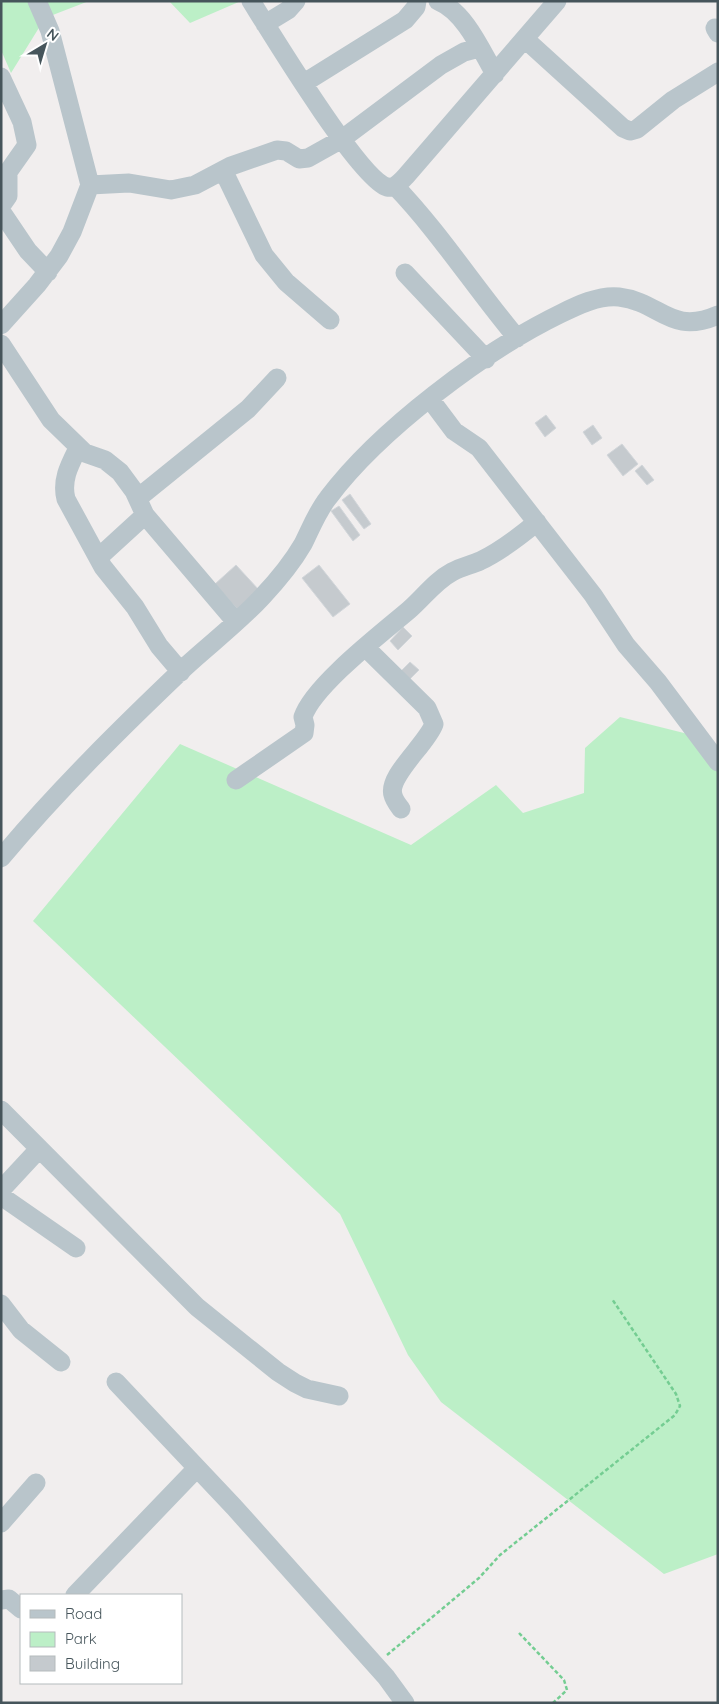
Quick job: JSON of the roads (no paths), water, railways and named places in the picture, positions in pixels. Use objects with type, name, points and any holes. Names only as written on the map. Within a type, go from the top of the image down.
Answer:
[{"type":"street","points":[[1,325],[48,272],[72,232],[90,185],[50,30],[37,1]]},
{"type":"street","points":[[251,1],[342,139],[375,180],[389,188],[395,186],[557,1]]},
{"type":"street","points":[[265,24],[288,10],[296,1]]},
{"type":"street","points":[[304,83],[405,20],[416,8],[417,1]]},
{"type":"street","points":[[438,1],[450,8],[495,74]]},
{"type":"street","points":[[525,39],[623,128],[630,131],[637,130],[673,100],[718,72]]},
{"type":"street","points":[[90,185],[129,183],[170,190],[195,185],[223,170],[277,150],[286,151],[299,159],[308,158],[342,139],[441,65],[464,52],[479,48]]},
{"type":"street","points":[[1,77],[22,122],[27,145],[8,172],[8,196],[1,206]]},
{"type":"street","points":[[223,170],[264,255],[286,282],[330,320]]},
{"type":"street","points":[[395,186],[428,223],[479,292],[517,338]]},
{"type":"street","points":[[1,211],[28,251],[48,272]]},
{"type":"street","points":[[405,273],[486,359]]},
{"type":"street","points":[[1,858],[85,767],[181,672],[262,598],[289,565],[328,497],[379,444],[430,399],[517,338],[560,314],[602,298],[618,297],[636,301],[675,321],[689,323],[704,321],[718,315]]},
{"type":"street","points":[[1,344],[42,408],[78,448],[95,458],[105,460],[116,468],[142,507],[236,622]]},
{"type":"street","points":[[98,558],[142,507],[248,409],[277,378]]},
{"type":"street","points":[[430,399],[454,431],[479,448],[593,594],[626,646],[658,682],[718,762]]},
{"type":"street","points":[[78,448],[66,475],[64,493],[98,558],[112,580],[135,607],[159,646],[181,672]]},
{"type":"street","points":[[236,780],[304,733],[303,717],[312,700],[365,648],[452,572],[481,560],[511,543],[537,522]]},
{"type":"street","points":[[365,648],[427,708],[434,724],[431,734],[398,774],[392,786],[393,795],[401,809]]},
{"type":"street","points":[[1,1110],[197,1307],[278,1372],[295,1383],[307,1389],[340,1396]]},
{"type":"street","points":[[1,1190],[39,1149]]},
{"type":"street","points":[[1,1196],[76,1248]]},
{"type":"street","points":[[1,1304],[21,1330],[61,1362]]},
{"type":"street","points":[[116,1382],[197,1468],[375,1666],[405,1703]]},
{"type":"street","points":[[77,1594],[197,1468]]},
{"type":"street","points":[[1,1522],[36,1483]]}]
